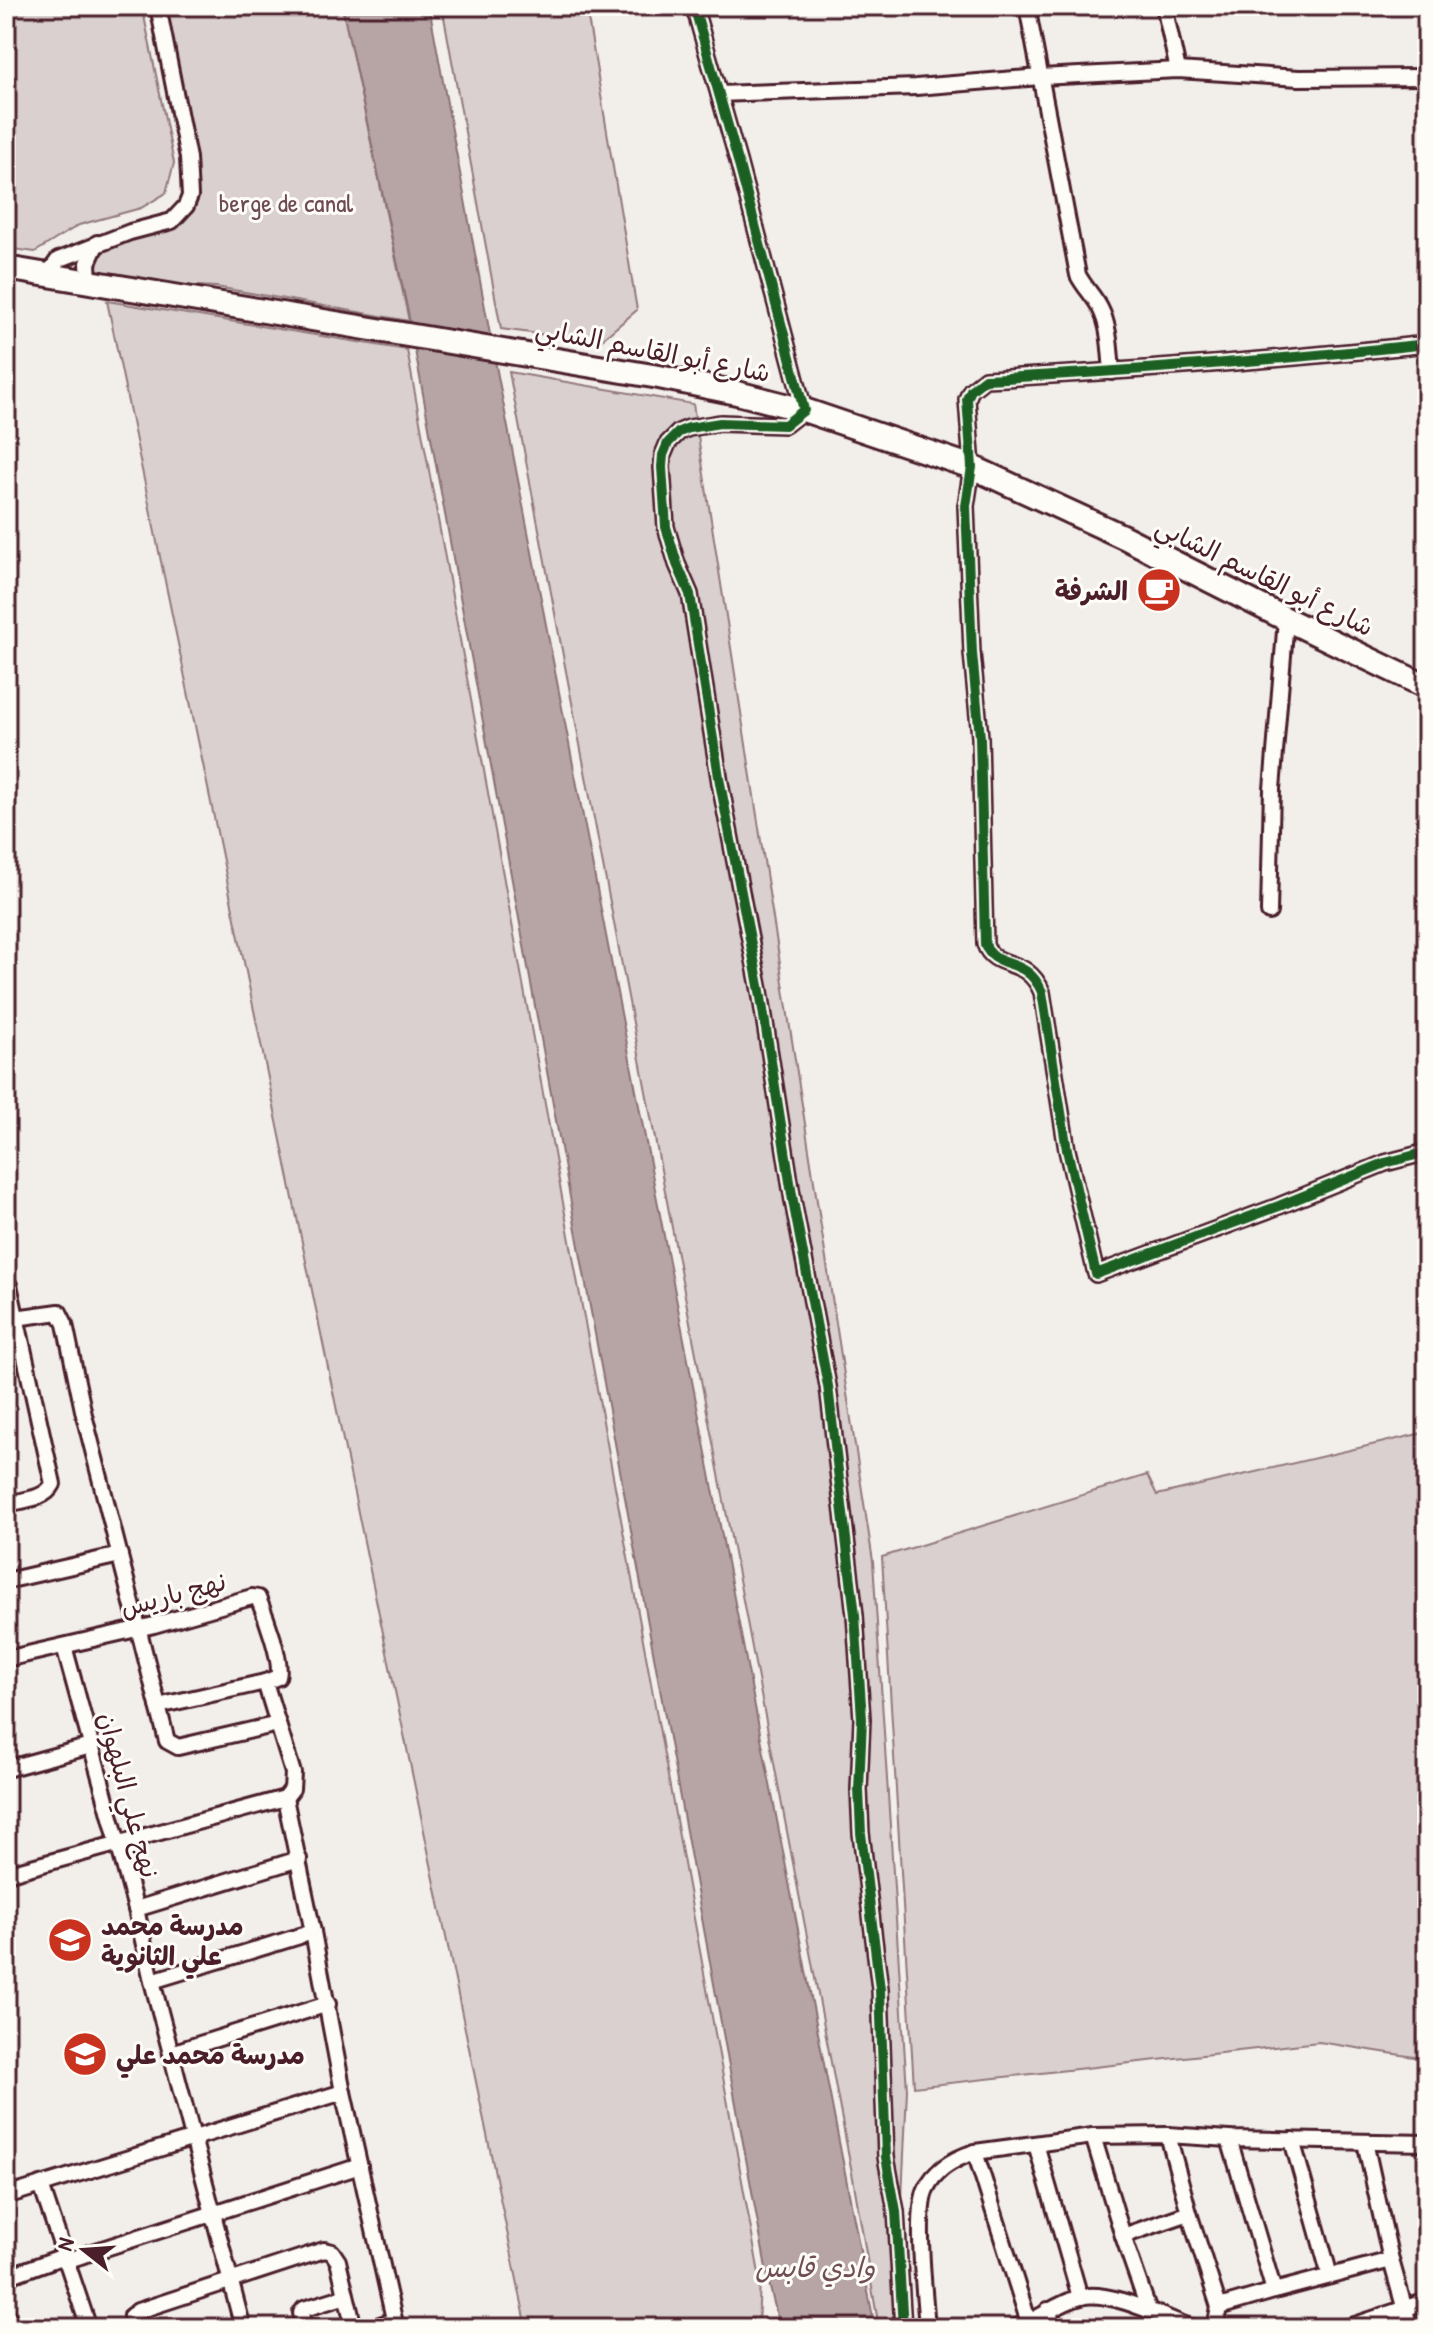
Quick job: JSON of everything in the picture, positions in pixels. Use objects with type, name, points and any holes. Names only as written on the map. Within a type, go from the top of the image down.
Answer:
[{"type":"main road","name":"شارع أبو القاسم الشابي","points":[[6,268],[659,377],[804,410],[972,467],[1124,537],[1427,687]]},
{"type":"street","points":[[48,274],[58,260],[97,243],[172,221],[186,206],[190,196],[188,158],[158,6]]},
{"type":"street","points":[[694,6],[804,410],[785,425],[720,423],[679,432],[668,443],[663,455],[666,527],[690,594],[720,783],[760,991],[793,1201],[828,1386],[855,1615],[862,1719],[861,1833],[880,1989],[886,2157],[896,2211],[903,2328]]},
{"type":"street","points":[[1027,6],[1078,275],[1103,315],[1112,372]]},
{"type":"street","points":[[1164,6],[1178,70]]},
{"type":"street","points":[[719,94],[916,87],[1178,70],[1299,78],[1427,77]]},
{"type":"street","points":[[89,281],[88,263],[97,243]]},
{"type":"street","points":[[1427,344],[1112,372],[985,379],[976,384],[967,399],[972,467],[966,506],[972,653],[980,737],[983,935],[988,953],[993,958],[1024,968],[1035,978],[1042,992],[1067,1150],[1096,1274],[1385,1163],[1427,1152]]},
{"type":"street","points":[[1269,912],[1272,789],[1286,619]]},
{"type":"street","points":[[6,1282],[15,1318],[13,1339],[53,1484],[50,1491],[42,1496],[6,1504]]},
{"type":"street","points":[[15,1318],[62,1314],[84,1415],[167,1741],[178,1747],[278,1724]]},
{"type":"street","points":[[6,1581],[120,1555]]},
{"type":"street","name":"نهج باريس","points":[[6,1659],[257,1597],[280,1672],[278,1677],[265,1682]]},
{"type":"street","name":"نهج علي البلهوان","points":[[64,1646],[136,1909],[243,2328]]},
{"type":"street","points":[[6,1874],[285,1798],[292,1789],[294,1782],[265,1682],[158,1706]]},
{"type":"street","points":[[6,1769],[91,1746]]},
{"type":"street","points":[[285,1798],[343,2092],[395,2324],[372,2328]]},
{"type":"street","points":[[136,1909],[299,1859]]},
{"type":"street","points":[[152,1981],[313,1932]]},
{"type":"street","points":[[171,2053],[328,2004]]},
{"type":"street","points":[[6,2196],[343,2092]]},
{"type":"street","points":[[1168,2135],[1219,2307],[1215,2328]]},
{"type":"street","points":[[927,2328],[921,2222],[925,2191],[936,2176],[957,2158],[975,2152],[1093,2136],[1168,2135],[1426,2145]]},
{"type":"street","points":[[1093,2136],[1149,2311]]},
{"type":"street","points":[[1229,2139],[1274,2291]]},
{"type":"street","points":[[1292,2140],[1330,2276]]},
{"type":"street","points":[[1365,2142],[1391,2260],[1410,2328]]},
{"type":"street","points":[[1036,2144],[1080,2297]]},
{"type":"street","points":[[975,2152],[1029,2323]]},
{"type":"street","points":[[6,2277],[360,2166]]},
{"type":"street","points":[[41,2185],[89,2328]]},
{"type":"street","points":[[1123,2236],[1189,2213]]},
{"type":"street","points":[[133,2328],[133,2313],[328,2250],[338,2261],[354,2328]]},
{"type":"street","points":[[1219,2307],[1391,2260]]},
{"type":"street","points":[[1014,2328],[1080,2297],[1101,2295],[1193,2328]]},
{"type":"street","points":[[304,2328],[301,2313],[304,2309],[346,2296]]},
{"type":"street","points":[[1346,2328],[1427,2301]]},
{"type":"street","points":[[1048,2310],[1054,2328]]},
{"type":"street","points":[[6,2311],[12,2328]]},
{"type":"green space","points":[[6,6],[142,6],[174,163],[166,193],[141,208],[79,225],[35,252],[6,248]]},
{"type":"green space","name":"berge de canal","points":[[158,6],[342,6],[409,321],[216,287],[89,281],[97,243],[172,221],[190,196]]},
{"type":"green space","points":[[442,6],[586,6],[637,310],[599,342],[501,329]]},
{"type":"green space","points":[[107,301],[407,350],[760,2279],[758,2328],[527,2328]]},
{"type":"green space","points":[[509,372],[693,404],[873,1561],[907,2090],[896,2328],[879,2328]]},
{"type":"green space","points":[[1427,1432],[1427,2059],[1319,2042],[914,2087],[882,1557],[1147,1475],[1157,1495]]},
{"type":"water","name":"وادي قابس","points":[[342,6],[429,6],[875,2328],[780,2328],[768,2279],[408,312]]},
{"type":"cycle path","points":[[694,6],[804,410],[785,425],[720,423],[679,432],[668,443],[663,455],[666,527],[690,594],[720,783],[760,991],[793,1201],[828,1386],[855,1615],[862,1719],[861,1833],[880,1989],[886,2157],[896,2211],[903,2328]]},
{"type":"cycle path","points":[[1427,344],[1206,364],[985,379],[971,390],[967,399],[972,467],[966,506],[972,653],[980,737],[985,944],[996,958],[1028,972],[1042,992],[1067,1150],[1096,1274],[1385,1163],[1427,1152]]},
{"type":"place","name":"الشرفة","points":[[1159,590]]},
{"type":"place","name":"مدرسة محمد علي الثانوية","points":[[70,1940]]},
{"type":"place","name":"مدرسة محمد علي","points":[[85,2054]]}]
